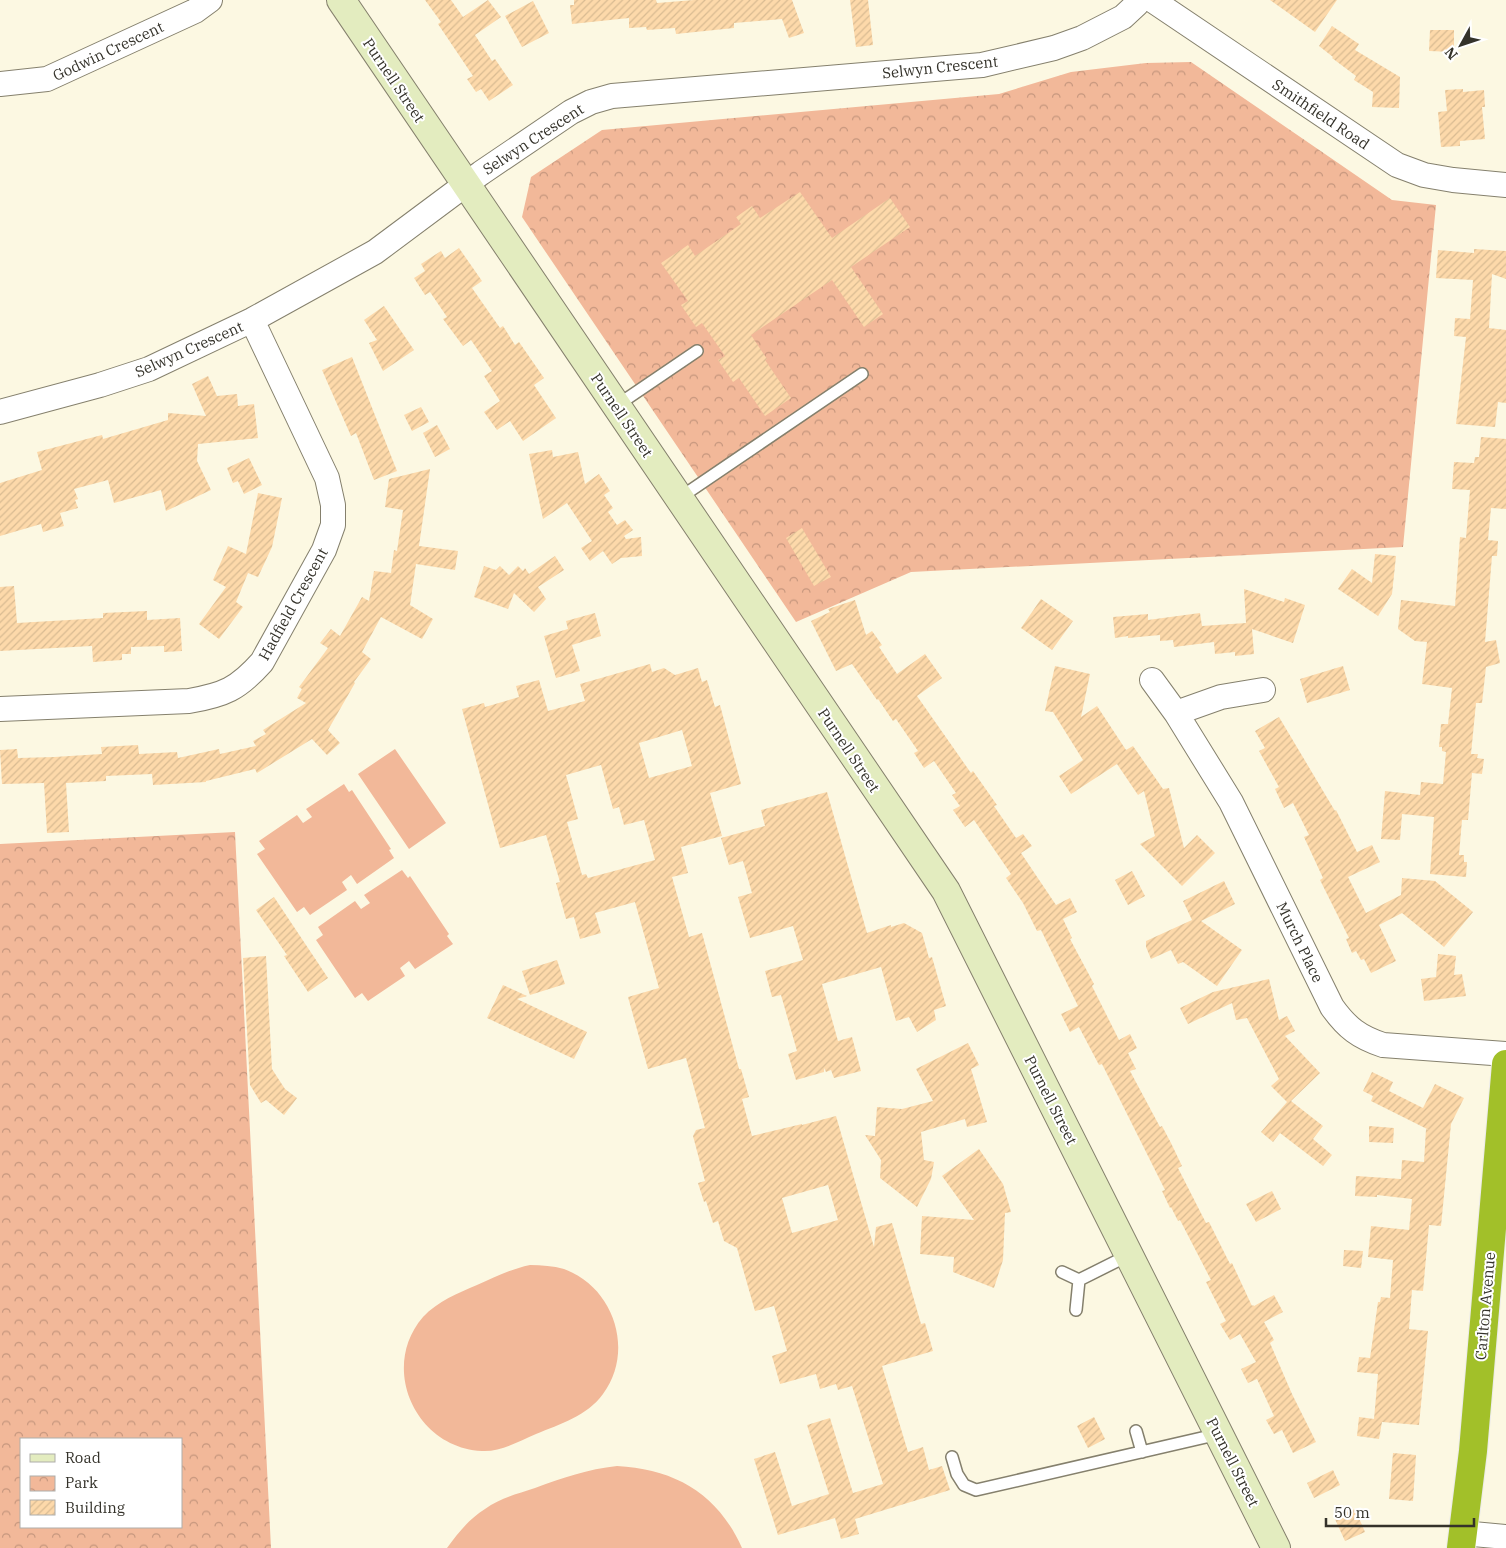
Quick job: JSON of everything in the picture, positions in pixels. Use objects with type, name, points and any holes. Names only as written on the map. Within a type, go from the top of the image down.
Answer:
[{"type":"highway","name":"Carlton Avenue","points":[[1461,1540],[1473,1451],[1506,1064]]},
{"type":"main road","name":"Purnell Street","points":[[341,0],[678,499],[946,891],[1276,1548]]},
{"type":"street","name":"Godwin Crescent","points":[[0,84],[47,79],[194,11],[210,0]]},
{"type":"street","name":"Selwyn Crescent","points":[[0,412],[100,385],[150,369],[252,320],[375,252],[465,185],[571,112],[591,102],[612,96],[982,65],[1054,48],[1082,38],[1123,16],[1137,4],[1138,0]]},
{"type":"street","name":"Smithfield Road","points":[[1152,0],[1397,165],[1424,175],[1506,185]]},
{"type":"street","name":"Hadfield Crescent","points":[[0,709],[189,701],[213,697],[233,688],[250,677],[262,662],[324,550],[333,525],[333,505],[328,478],[252,320]]},
{"type":"street","name":"Murch Place","points":[[1152,680],[1176,714],[1231,802],[1332,1007],[1341,1020],[1352,1031],[1368,1040],[1383,1045],[1506,1054]]},
{"type":"street","points":[[1176,714],[1221,697],[1263,690]]},
{"type":"street","points":[[1461,1540],[1506,1537]]},
{"type":"lane","points":[[616,406],[697,351]]},
{"type":"lane","points":[[678,499],[862,374]]},
{"type":"lane","points":[[1079,1280],[1130,1255]]},
{"type":"lane","points":[[1062,1272],[1079,1280]]},
{"type":"lane","points":[[1076,1310],[1079,1280]]},
{"type":"lane","points":[[1136,1431],[1142,1452]]},
{"type":"lane","points":[[952,1457],[964,1485],[976,1490],[1219,1434]]},
{"type":"green space","points":[[1191,62],[1392,200],[1436,205],[1403,547],[911,572],[796,622],[522,217],[531,177],[602,130],[999,94],[1071,72],[1146,63]]},
{"type":"green space","points":[[395,749],[446,823],[409,849],[358,774]]},
{"type":"green space","points":[[344,784],[349,792],[352,790],[391,849],[389,850],[394,858],[357,884],[351,875],[342,882],[347,890],[310,915],[304,907],[297,912],[257,854],[265,849],[259,841],[297,815],[303,823],[312,817],[306,809]]},
{"type":"green space","points":[[235,832],[271,1548],[0,1548],[0,844]]},
{"type":"green space","points":[[402,870],[408,878],[410,876],[449,934],[447,936],[453,944],[415,969],[409,961],[400,968],[405,976],[368,1001],[362,993],[355,998],[316,940],[323,935],[318,927],[355,901],[361,909],[370,903],[364,895]]},
{"type":"green space","points":[[530,1265],[564,1269],[581,1278],[596,1290],[607,1305],[614,1322],[618,1340],[617,1359],[613,1377],[597,1402],[581,1414],[564,1423],[496,1450],[482,1451],[459,1446],[439,1436],[423,1421],[411,1402],[405,1381],[404,1359],[410,1337],[423,1317],[442,1302],[503,1274]]},
{"type":"green space","points":[[617,1466],[658,1472],[692,1488],[721,1513],[742,1548],[447,1548],[469,1522],[479,1513],[497,1502],[575,1474]]},
{"type":"building","points":[[425,0],[451,0],[463,17],[488,0],[501,17],[475,35],[492,61],[495,59],[513,85],[489,101],[481,89],[476,92],[467,79],[473,76],[438,24],[441,22]]},
{"type":"building","points":[[574,0],[656,0],[657,3],[694,0],[792,0],[804,33],[789,38],[782,19],[734,23],[734,28],[676,34],[675,28],[647,30],[646,27],[629,28],[629,18],[572,24],[570,5],[574,5]]},
{"type":"building","points":[[850,0],[868,0],[873,45],[856,47]]},
{"type":"building","points":[[1270,0],[1337,0],[1315,32]]},
{"type":"building","points":[[533,1],[549,33],[522,47],[505,16]]},
{"type":"building","points":[[1332,26],[1359,44],[1355,50],[1400,77],[1399,108],[1372,107],[1373,92],[1354,80],[1356,76],[1319,46]]},
{"type":"building","points":[[1430,30],[1454,30],[1454,52],[1429,51]]},
{"type":"building","points":[[1463,89],[1463,92],[1484,90],[1485,107],[1482,107],[1485,139],[1460,141],[1460,146],[1441,147],[1438,112],[1447,111],[1445,90]]},
{"type":"building","points":[[800,192],[832,238],[890,198],[910,227],[851,267],[883,314],[864,327],[832,280],[751,335],[767,359],[765,360],[791,398],[765,416],[739,378],[733,382],[718,360],[725,356],[702,323],[696,327],[681,305],[688,301],[661,263],[688,245],[695,256],[741,224],[736,217],[752,206],[760,218]]},
{"type":"building","points":[[459,248],[482,281],[472,288],[500,328],[503,326],[515,345],[519,342],[544,378],[534,385],[556,418],[523,441],[510,421],[497,430],[484,412],[500,401],[484,376],[492,371],[471,340],[463,346],[443,319],[447,317],[430,292],[425,295],[414,278],[425,271],[421,264],[441,251],[445,258]]},
{"type":"building","points":[[1474,249],[1506,251],[1506,279],[1492,274],[1489,328],[1506,330],[1506,403],[1498,402],[1495,427],[1456,424],[1466,337],[1454,336],[1455,318],[1470,319],[1473,280],[1436,278],[1438,250],[1474,253]]},
{"type":"building","points":[[384,306],[414,350],[383,371],[369,343],[377,340],[364,320]]},
{"type":"building","points":[[352,357],[397,471],[374,480],[356,433],[351,436],[322,370]]},
{"type":"building","points":[[208,376],[217,396],[237,394],[238,406],[254,404],[258,438],[198,444],[197,461],[211,490],[166,511],[161,490],[114,503],[108,480],[74,489],[78,499],[75,500],[78,508],[60,513],[64,526],[43,532],[41,524],[0,536],[0,483],[42,470],[37,452],[102,435],[103,439],[168,420],[168,413],[206,416],[192,384]]},
{"type":"building","points":[[421,407],[429,422],[412,431],[404,415]]},
{"type":"building","points":[[437,425],[450,449],[435,457],[423,433]]},
{"type":"building","points":[[1481,437],[1506,439],[1506,509],[1491,508],[1488,540],[1498,541],[1497,556],[1492,556],[1485,642],[1496,640],[1500,663],[1486,667],[1482,703],[1476,703],[1471,754],[1478,754],[1477,758],[1484,759],[1482,774],[1472,773],[1468,820],[1462,820],[1459,855],[1464,855],[1464,862],[1467,862],[1466,877],[1430,874],[1434,817],[1402,814],[1400,840],[1381,839],[1385,791],[1420,795],[1421,782],[1443,784],[1446,752],[1442,751],[1442,747],[1439,747],[1441,724],[1448,724],[1452,688],[1422,684],[1427,642],[1415,641],[1398,629],[1401,600],[1455,606],[1460,537],[1466,538],[1470,490],[1452,489],[1454,462],[1474,463],[1475,457],[1479,457]]},
{"type":"building","points":[[552,450],[553,457],[578,452],[585,484],[599,474],[610,491],[604,495],[613,508],[608,512],[617,525],[625,520],[633,530],[624,536],[626,539],[641,537],[642,556],[621,558],[612,564],[603,551],[590,561],[581,548],[592,541],[567,503],[543,519],[529,454]]},
{"type":"building","points":[[249,458],[262,485],[244,494],[238,481],[233,483],[227,468]]},
{"type":"building","points":[[430,469],[419,546],[458,551],[455,570],[416,564],[410,605],[433,619],[422,639],[381,617],[362,652],[371,659],[354,682],[328,730],[340,743],[327,755],[312,739],[257,773],[255,769],[206,782],[153,785],[152,774],[106,776],[106,781],[66,783],[69,832],[47,833],[44,783],[2,784],[0,750],[17,749],[18,758],[54,757],[102,754],[101,747],[138,745],[139,754],[177,752],[178,758],[219,749],[220,754],[256,746],[253,741],[266,734],[263,730],[306,703],[297,698],[302,689],[299,687],[328,648],[320,643],[331,629],[340,636],[362,597],[369,601],[374,571],[391,573],[394,550],[397,551],[403,510],[385,507],[389,479]]},
{"type":"building","points":[[258,493],[282,498],[272,547],[258,577],[248,573],[236,602],[243,607],[219,639],[199,624],[226,587],[213,580],[228,546],[246,554]]},
{"type":"building","points":[[802,528],[831,577],[814,586],[786,538]]},
{"type":"building","points":[[1375,554],[1396,556],[1392,594],[1378,616],[1338,589],[1352,569],[1372,583]]},
{"type":"building","points":[[555,556],[564,570],[538,587],[546,599],[534,612],[514,593],[508,609],[474,597],[484,566],[496,570],[500,566],[509,575],[518,566],[523,571],[525,568],[529,574]]},
{"type":"building","points":[[14,586],[17,623],[103,618],[103,613],[147,611],[147,620],[180,618],[182,651],[164,652],[164,646],[131,647],[131,654],[122,654],[122,660],[93,662],[92,646],[0,651],[0,587]]},
{"type":"building","points":[[1244,589],[1284,602],[1285,598],[1305,605],[1293,643],[1252,629],[1254,654],[1235,656],[1235,652],[1215,654],[1214,642],[1174,647],[1173,640],[1160,641],[1160,635],[1115,638],[1113,617],[1148,614],[1148,620],[1200,613],[1202,626],[1246,623]]},
{"type":"building","points":[[1041,599],[1073,621],[1052,650],[1021,628]]},
{"type":"building","points":[[855,600],[866,635],[872,631],[882,645],[879,647],[897,674],[925,654],[942,678],[917,696],[971,773],[973,771],[997,805],[994,806],[1016,838],[1023,834],[1032,846],[1021,853],[1056,905],[1070,898],[1077,912],[1063,919],[1072,938],[1070,939],[1094,984],[1092,986],[1119,1040],[1130,1034],[1137,1048],[1128,1053],[1136,1069],[1130,1071],[1160,1127],[1162,1126],[1171,1143],[1182,1166],[1178,1168],[1206,1223],[1209,1222],[1230,1264],[1232,1263],[1252,1306],[1274,1295],[1283,1312],[1264,1322],[1274,1340],[1270,1343],[1292,1394],[1316,1442],[1293,1453],[1282,1430],[1274,1434],[1266,1420],[1274,1416],[1257,1379],[1248,1383],[1241,1369],[1256,1362],[1240,1334],[1230,1340],[1220,1324],[1226,1321],[1206,1282],[1211,1280],[1180,1220],[1178,1221],[1170,1208],[1162,1191],[1165,1190],[1102,1064],[1099,1065],[1079,1027],[1070,1032],[1061,1014],[1078,1006],[1041,930],[1037,931],[1023,903],[1006,878],[1011,874],[974,820],[965,827],[953,810],[960,806],[952,795],[956,793],[934,761],[924,768],[914,753],[918,751],[896,719],[893,721],[852,664],[836,671],[811,621],[830,612],[828,609]]},
{"type":"building","points":[[595,613],[601,636],[572,645],[580,671],[556,678],[544,636],[568,629],[566,621]]},
{"type":"building","points":[[650,664],[652,672],[664,668],[675,675],[698,668],[702,682],[707,680],[715,707],[720,705],[741,784],[710,793],[722,836],[681,847],[688,873],[672,877],[689,937],[702,933],[739,1069],[741,1069],[749,1097],[742,1099],[752,1136],[836,1116],[874,1247],[876,1227],[892,1223],[921,1324],[925,1323],[933,1351],[882,1366],[908,1452],[923,1447],[929,1470],[942,1466],[950,1490],[855,1519],[859,1534],[841,1539],[835,1518],[778,1535],[754,1459],[775,1452],[792,1506],[829,1494],[807,1425],[830,1418],[853,1493],[883,1484],[852,1386],[838,1390],[836,1384],[820,1389],[816,1374],[780,1384],[772,1356],[787,1351],[774,1306],[755,1311],[737,1248],[724,1241],[718,1221],[713,1223],[698,1183],[705,1181],[693,1136],[696,1130],[705,1128],[686,1058],[648,1069],[628,997],[659,988],[635,902],[595,913],[601,933],[580,939],[574,917],[566,919],[556,883],[560,882],[546,835],[500,848],[462,709],[484,703],[485,707],[519,697],[516,686],[539,680],[548,711],[585,701],[580,684]],"holes":[[[682,730],[692,766],[649,778],[639,743]],[[601,765],[613,809],[619,807],[624,825],[644,820],[655,860],[588,878],[586,874],[582,875],[567,822],[578,819],[566,775]],[[828,1185],[838,1220],[792,1233],[782,1198]]]},
{"type":"building","points":[[1055,666],[1090,674],[1081,717],[1097,706],[1126,750],[1133,746],[1163,789],[1169,788],[1184,848],[1197,835],[1215,853],[1182,886],[1140,844],[1155,836],[1144,791],[1138,795],[1117,764],[1071,794],[1059,776],[1083,760],[1053,712],[1045,711]]},
{"type":"building","points":[[1343,666],[1350,690],[1307,703],[1300,679]]},
{"type":"building","points":[[1279,717],[1336,810],[1357,852],[1372,845],[1380,862],[1348,877],[1366,913],[1401,895],[1402,878],[1435,881],[1473,912],[1444,947],[1402,913],[1379,925],[1396,961],[1371,973],[1364,959],[1361,960],[1356,951],[1352,953],[1346,939],[1349,938],[1320,880],[1323,878],[1304,837],[1309,835],[1293,803],[1284,808],[1275,789],[1279,787],[1259,751],[1265,748],[1255,731]]},
{"type":"building","points":[[827,792],[867,933],[904,923],[922,933],[929,958],[932,957],[946,1006],[934,1010],[936,1020],[917,1032],[909,1017],[896,1021],[881,967],[822,984],[838,1041],[852,1037],[861,1071],[834,1078],[831,1070],[826,1072],[824,1068],[824,1072],[796,1080],[788,1054],[797,1051],[781,995],[772,997],[765,971],[803,960],[793,926],[750,938],[738,897],[752,893],[743,861],[729,865],[721,838],[765,826],[761,810]]},
{"type":"building","points":[[1132,871],[1145,896],[1128,905],[1115,880]]},
{"type":"building","points":[[1224,881],[1235,904],[1201,921],[1242,950],[1217,986],[1183,962],[1178,964],[1171,950],[1151,959],[1146,947],[1146,941],[1192,920],[1183,901]]},
{"type":"building","points":[[274,897],[328,978],[308,992],[284,956],[287,955],[256,910]]},
{"type":"building","points":[[1438,954],[1456,956],[1454,975],[1462,974],[1466,996],[1424,1001],[1421,979],[1436,977]]},
{"type":"building","points":[[266,956],[272,1069],[285,1089],[297,1098],[284,1115],[266,1100],[261,1103],[250,1085],[243,958]]},
{"type":"building","points":[[557,960],[565,984],[530,995],[522,971]]},
{"type":"building","points":[[1269,979],[1279,1020],[1287,1016],[1295,1031],[1285,1036],[1320,1073],[1291,1101],[1323,1126],[1313,1139],[1332,1155],[1323,1166],[1280,1133],[1273,1142],[1261,1132],[1287,1102],[1271,1086],[1279,1079],[1247,1018],[1236,1020],[1232,1003],[1188,1024],[1180,1008],[1213,992]]},
{"type":"building","points":[[503,985],[527,996],[517,999],[587,1032],[574,1059],[487,1018]]},
{"type":"building","points":[[968,1043],[979,1065],[971,1069],[987,1122],[967,1127],[965,1119],[921,1132],[924,1160],[934,1162],[931,1179],[917,1207],[880,1178],[881,1160],[865,1135],[875,1136],[877,1107],[902,1109],[933,1101],[916,1069]]},
{"type":"building","points":[[1372,1072],[1393,1082],[1389,1091],[1423,1108],[1435,1084],[1464,1098],[1451,1124],[1441,1226],[1429,1225],[1423,1291],[1412,1290],[1409,1329],[1428,1331],[1419,1425],[1382,1422],[1379,1439],[1357,1436],[1359,1417],[1374,1419],[1378,1374],[1357,1372],[1359,1357],[1370,1358],[1378,1302],[1380,1302],[1381,1297],[1390,1298],[1393,1260],[1368,1257],[1371,1226],[1409,1230],[1412,1199],[1377,1195],[1377,1197],[1355,1196],[1356,1176],[1401,1179],[1402,1160],[1424,1162],[1426,1129],[1429,1130],[1371,1101],[1373,1096],[1363,1091]]},
{"type":"building","points":[[1369,1126],[1394,1128],[1393,1143],[1369,1142]]},
{"type":"building","points":[[979,1149],[1003,1184],[1011,1212],[1005,1213],[1003,1260],[994,1288],[953,1272],[954,1257],[920,1254],[922,1216],[974,1220],[942,1176]]},
{"type":"building","points":[[1272,1191],[1281,1209],[1256,1222],[1246,1204]]},
{"type":"building","points":[[1344,1250],[1363,1251],[1361,1268],[1343,1266]]},
{"type":"building","points":[[1094,1417],[1105,1439],[1088,1448],[1077,1426]]},
{"type":"building","points":[[1393,1453],[1416,1455],[1413,1501],[1389,1499]]},
{"type":"building","points":[[1333,1470],[1340,1485],[1314,1498],[1307,1483]]},
{"type":"building","points":[[1355,1509],[1365,1532],[1345,1541],[1334,1517]]}]
